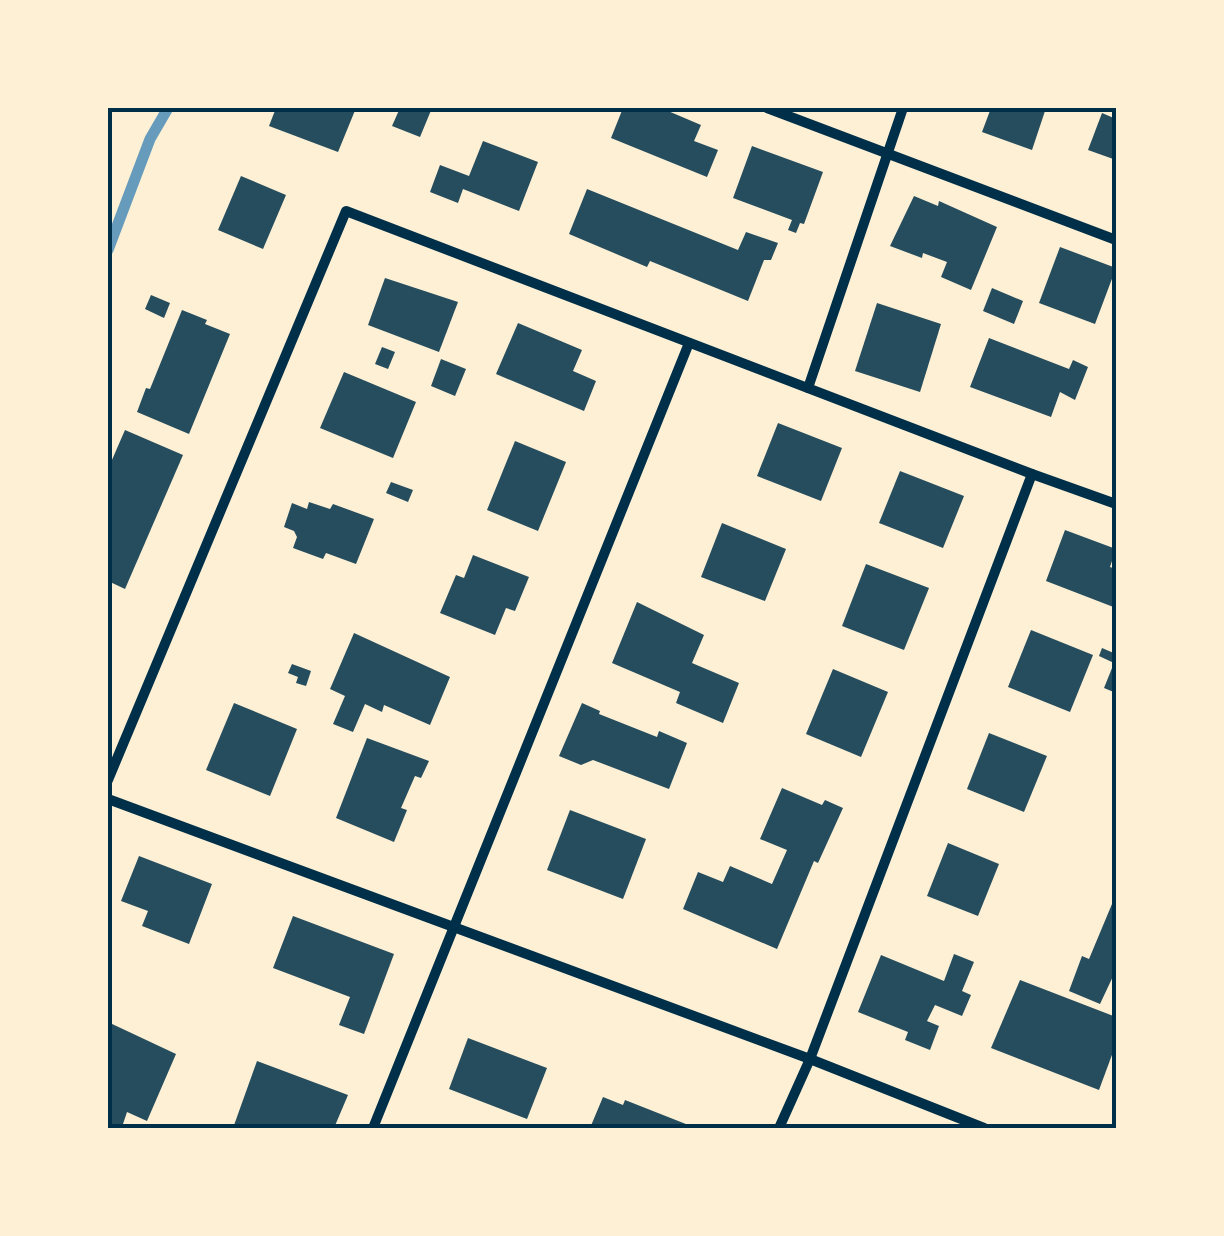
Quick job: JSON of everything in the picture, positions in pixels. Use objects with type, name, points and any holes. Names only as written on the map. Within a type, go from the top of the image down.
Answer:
[{"type":"street","points":[[767,108],[1116,240]]},
{"type":"street","points":[[808,388],[903,108]]},
{"type":"street","points":[[108,780],[346,211],[1116,504]]},
{"type":"street","points":[[373,1128],[689,343]]},
{"type":"street","points":[[779,1128],[810,1058],[1032,474]]},
{"type":"street","points":[[108,798],[810,1058],[984,1128]]},
{"type":"building","points":[[276,108],[356,108],[338,152],[269,126]]},
{"type":"building","points":[[400,108],[432,108],[420,137],[392,126]]},
{"type":"building","points":[[623,108],[661,108],[701,125],[694,141],[718,150],[707,177],[611,138]]},
{"type":"building","points":[[991,108],[1046,108],[1032,150],[982,132]]},
{"type":"building","points":[[1102,113],[1116,119],[1116,160],[1088,150]]},
{"type":"building","points":[[483,141],[538,162],[519,211],[463,189],[458,203],[430,192],[440,165],[469,176]]},
{"type":"building","points":[[752,146],[823,172],[804,224],[800,223],[796,233],[788,230],[792,220],[733,198]]},
{"type":"building","points":[[241,176],[286,195],[263,249],[218,230]]},
{"type":"building","points":[[587,189],[738,250],[746,232],[778,243],[771,260],[764,260],[748,301],[650,261],[647,267],[569,234]]},
{"type":"building","points":[[914,196],[938,206],[939,201],[997,227],[971,290],[941,277],[947,262],[890,246]]},
{"type":"building","points":[[1060,247],[1116,268],[1095,324],[1039,303]]},
{"type":"building","points":[[385,278],[458,302],[439,352],[368,325]]},
{"type":"building","points":[[992,288],[1023,301],[1014,324],[983,311]]},
{"type":"building","points":[[151,295],[170,303],[164,318],[145,309]]},
{"type":"building","points":[[877,303],[941,324],[920,392],[855,371]]},
{"type":"building","points":[[182,310],[230,334],[189,434],[137,412]]},
{"type":"building","points":[[518,323],[582,350],[573,371],[596,381],[584,411],[496,374]]},
{"type":"building","points":[[989,338],[1069,369],[1073,360],[1088,367],[1075,400],[1060,392],[1051,417],[970,387]]},
{"type":"building","points":[[382,347],[395,352],[388,369],[375,364]]},
{"type":"building","points":[[441,359],[466,369],[455,396],[431,386]]},
{"type":"building","points":[[344,372],[416,402],[393,458],[320,428]]},
{"type":"building","points":[[778,423],[842,448],[821,501],[757,476]]},
{"type":"building","points":[[125,430],[183,455],[125,589],[108,581],[108,469]]},
{"type":"building","points":[[515,441],[566,462],[538,531],[487,510]]},
{"type":"building","points":[[900,471],[964,496],[943,548],[879,523]]},
{"type":"building","points":[[391,482],[413,490],[408,502],[386,493]]},
{"type":"building","points":[[309,502],[330,509],[333,504],[374,519],[356,564],[326,553],[323,559],[293,548],[297,537],[284,527],[292,503],[307,509]]},
{"type":"building","points":[[722,523],[786,549],[765,601],[701,577]]},
{"type":"building","points":[[1065,530],[1116,549],[1110,567],[1116,569],[1116,608],[1046,581]]},
{"type":"building","points":[[473,555],[529,577],[515,611],[506,608],[495,635],[440,613],[456,575],[464,578]]},
{"type":"building","points":[[866,564],[929,588],[904,650],[842,626]]},
{"type":"building","points":[[637,602],[704,635],[692,663],[739,683],[723,723],[676,703],[680,692],[612,663]]},
{"type":"building","points":[[1031,630],[1093,655],[1070,712],[1008,687]]},
{"type":"building","points":[[354,633],[450,677],[430,725],[384,705],[382,712],[365,704],[353,732],[333,724],[345,696],[330,689]]},
{"type":"building","points":[[1102,648],[1116,654],[1116,693],[1104,688],[1114,663],[1099,656]]},
{"type":"building","points":[[292,664],[311,671],[306,686],[296,683],[298,677],[288,673]]},
{"type":"building","points":[[833,669],[888,692],[861,757],[806,734]]},
{"type":"building","points":[[234,703],[297,729],[270,796],[206,770]]},
{"type":"building","points":[[582,703],[657,737],[659,731],[687,743],[669,789],[593,760],[581,765],[559,756]]},
{"type":"building","points":[[989,733],[1047,756],[1024,812],[967,789]]},
{"type":"building","points":[[367,738],[429,761],[421,778],[415,776],[401,808],[407,810],[394,842],[336,818]]},
{"type":"building","points":[[782,788],[822,805],[825,800],[843,808],[818,863],[814,861],[777,949],[683,909],[698,872],[723,882],[730,866],[772,884],[787,850],[760,839]]},
{"type":"building","points":[[570,810],[646,839],[623,899],[547,870]]},
{"type":"building","points":[[948,843],[999,864],[978,916],[927,896]]},
{"type":"building","points":[[139,856],[212,884],[189,944],[142,926],[148,911],[121,901]]},
{"type":"building","points":[[1112,904],[1116,906],[1116,970],[1100,1004],[1069,991],[1082,956],[1089,959]]},
{"type":"building","points":[[293,916],[394,954],[364,1034],[339,1025],[350,997],[273,968]]},
{"type":"building","points":[[954,954],[974,962],[962,991],[971,995],[962,1016],[935,1005],[927,1021],[939,1026],[930,1050],[905,1040],[908,1032],[858,1012],[881,955],[944,981]]},
{"type":"building","points":[[1020,980],[1116,1017],[1116,1044],[1099,1090],[991,1048]]},
{"type":"building","points":[[110,1023],[176,1054],[147,1121],[127,1112],[123,1124],[133,1128],[108,1128]]},
{"type":"building","points":[[468,1038],[547,1068],[527,1119],[449,1089]]},
{"type":"building","points":[[257,1061],[348,1095],[334,1128],[233,1128]]},
{"type":"building","points":[[603,1097],[623,1105],[625,1100],[696,1128],[590,1128]]},
{"type":"waterway","points":[[108,250],[150,139],[168,108]]}]
